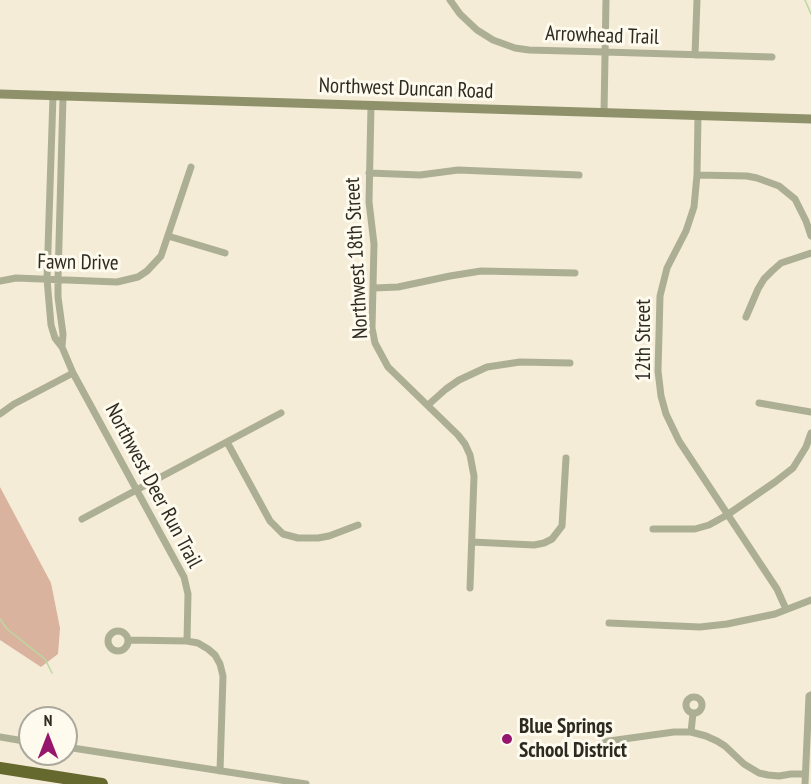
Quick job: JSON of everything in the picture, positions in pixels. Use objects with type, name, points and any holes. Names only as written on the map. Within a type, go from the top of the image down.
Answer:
[{"type":"highway","points":[[0,768],[102,784]]},
{"type":"street","name":"Arrowhead Trail","points":[[450,0],[460,14],[477,30],[493,40],[515,48],[772,57]]},
{"type":"street","points":[[604,112],[606,0]]},
{"type":"street","points":[[695,55],[697,0]]},
{"type":"street","name":"Northwest Duncan Road","points":[[0,94],[811,119]]},
{"type":"street","name":"Northwest Deer Run Trail","points":[[53,96],[47,279],[51,325],[73,373],[184,577],[187,586],[187,641]]},
{"type":"street","name":"Northwest Deer Run Trail","points":[[62,347],[58,279],[63,97]]},
{"type":"street","name":"Northwest 18th Street","points":[[371,106],[369,202],[374,244],[372,328],[375,343],[388,367],[458,435],[470,455],[474,476],[470,588]]},
{"type":"street","name":"12th Street","points":[[698,116],[696,193],[691,217],[667,268],[660,296],[658,371],[662,400],[673,430],[777,590],[786,609]]},
{"type":"street","name":"Fawn Drive","points":[[0,281],[16,278],[117,282],[138,277],[161,256],[191,167]]},
{"type":"street","points":[[369,173],[420,175],[458,170],[579,175]]},
{"type":"street","points":[[697,175],[747,176],[763,179],[779,186],[795,199],[811,236]]},
{"type":"street","points":[[50,191],[60,191]]},
{"type":"street","points":[[168,236],[225,253]]},
{"type":"street","points":[[746,317],[761,284],[772,271],[781,263],[811,253]]},
{"type":"street","points":[[374,288],[416,285],[481,271],[575,273]]},
{"type":"street","points":[[428,405],[459,380],[487,367],[520,362],[570,363]]},
{"type":"street","points":[[0,414],[14,404],[73,373]]},
{"type":"street","points":[[759,403],[811,412]]},
{"type":"street","points":[[82,519],[281,413]]},
{"type":"street","points":[[653,529],[695,529],[709,525],[727,515],[793,468],[806,447],[811,433]]},
{"type":"street","points":[[227,442],[270,521],[283,534],[298,538],[318,538],[358,525]]},
{"type":"street","points":[[472,542],[534,545],[552,539],[562,526],[566,458]]},
{"type":"street","points":[[609,623],[713,626],[756,619],[811,600]]},
{"type":"street","points":[[128,640],[198,643],[215,656],[223,676],[220,771]]},
{"type":"street","points":[[805,784],[810,695]]},
{"type":"street","points":[[691,732],[693,712]]},
{"type":"street","points":[[602,742],[674,732],[691,732],[717,741],[744,764],[759,773],[768,776],[805,774]]},
{"type":"street","points":[[0,737],[18,740]]},
{"type":"street","points":[[78,749],[306,784]]},
{"type":"shaded area","points":[[0,487],[51,583],[60,628],[58,654],[41,667],[0,640]]},
{"type":"waterway","points":[[805,0],[811,14]]},
{"type":"waterway","points":[[0,619],[7,629],[45,659],[52,673]]},
{"type":"place","name":"Blue Springs School District","points":[[507,739]]}]
